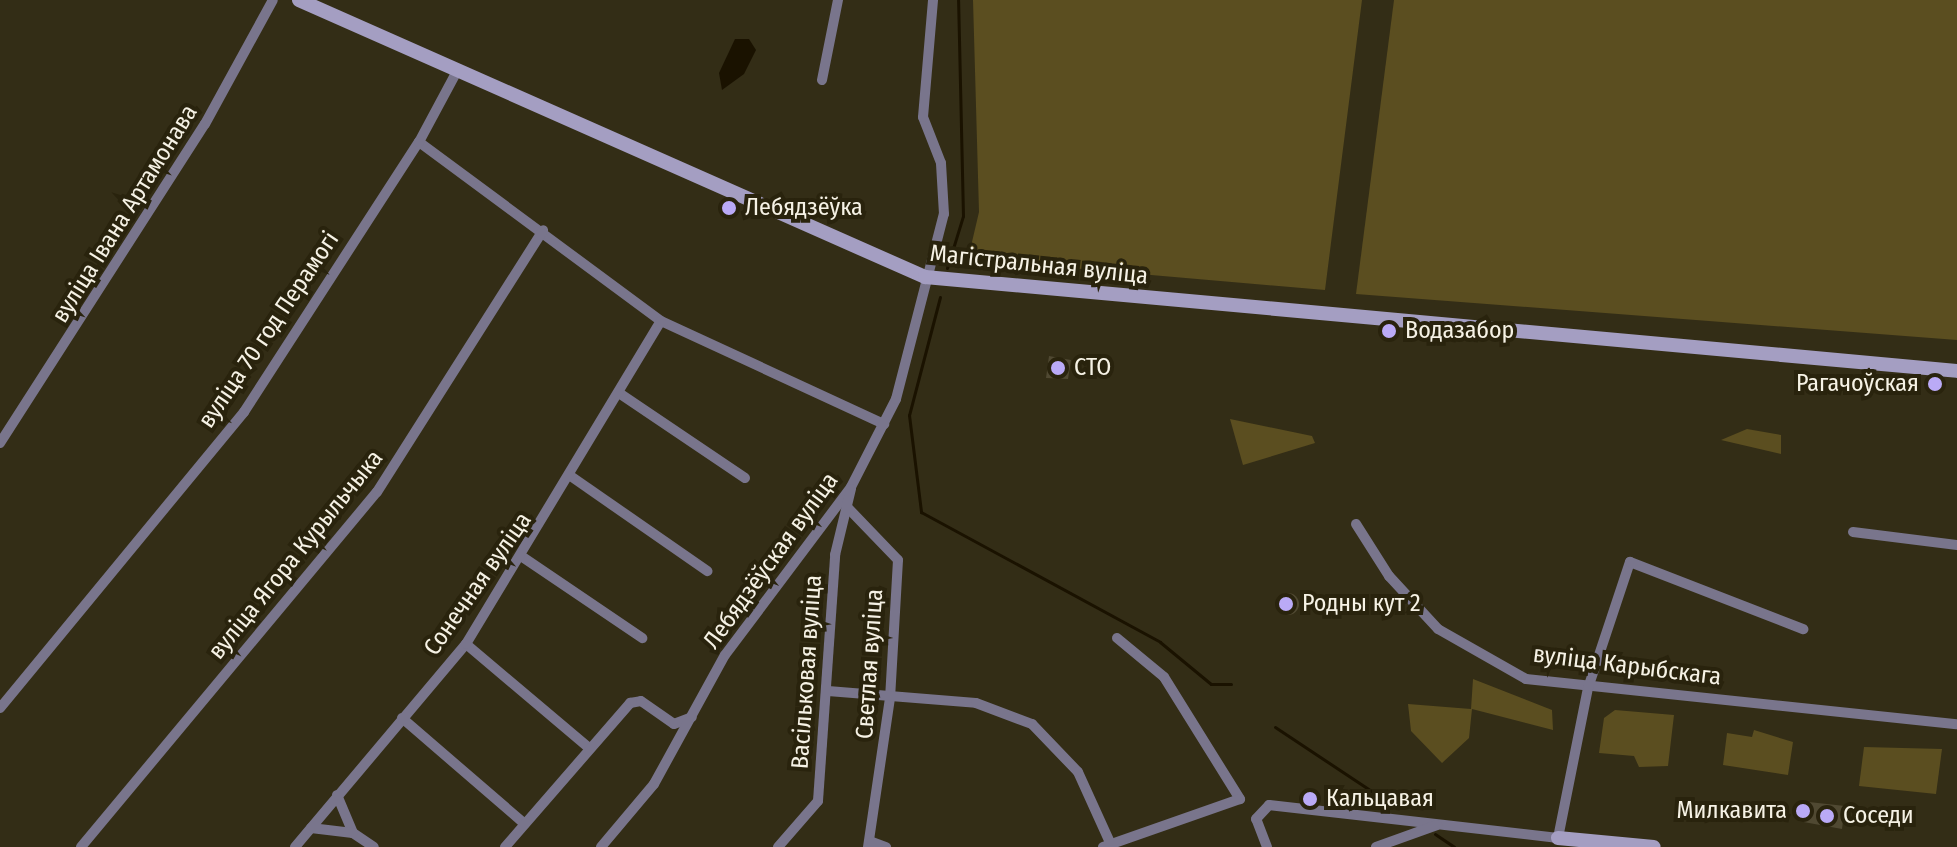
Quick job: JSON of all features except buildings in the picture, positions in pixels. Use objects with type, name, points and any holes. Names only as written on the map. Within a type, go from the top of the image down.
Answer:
[{"type":"main road","name":"Магістральная вуліца","points":[[299,0],[925,277],[1957,371]]},
{"type":"main road","points":[[1558,838],[1654,847]]},
{"type":"street","name":"вуліца Івана Артамонава","points":[[0,443],[205,124],[273,0]]},
{"type":"street","points":[[822,80],[838,0]]},
{"type":"street","name":"Лебядзёўская вуліца","points":[[601,847],[654,784],[725,655],[851,487],[884,424],[944,214],[941,163],[923,117],[933,0]]},
{"type":"street","name":"вуліца 70 год Перамогі","points":[[0,708],[244,412],[419,142],[457,71]]},
{"type":"street","points":[[419,142],[543,230],[661,321],[884,424]]},
{"type":"street","name":"вуліца Ягора Курыльчыка","points":[[81,847],[377,492],[543,230]]},
{"type":"street","name":"Сонечная вуліца","points":[[295,847],[466,644],[524,558],[661,321]]},
{"type":"street","points":[[619,393],[745,478]]},
{"type":"street","points":[[572,477],[707,571]]},
{"type":"street","name":"Васільковая вуліца","points":[[778,847],[818,801],[839,530],[848,508],[851,487]]},
{"type":"street","name":"Светлая вуліца","points":[[848,508],[898,560],[890,698],[870,845],[886,847]]},
{"type":"street","points":[[825,522],[839,530]]},
{"type":"street","name":"вуліца Карыбскага","points":[[1356,524],[1396,585],[1457,644],[1526,679],[1588,688],[1957,724]]},
{"type":"street","points":[[1853,532],[1957,545]]},
{"type":"street","points":[[524,558],[642,638]]},
{"type":"street","points":[[828,691],[976,703],[1032,724],[1078,772],[1109,846],[1240,799],[1263,806],[1558,838],[1588,688],[1630,562],[1803,629]]},
{"type":"street","points":[[1117,638],[1164,677],[1240,799]]},
{"type":"street","points":[[466,644],[589,748]]},
{"type":"street","points":[[505,847],[589,748],[636,699],[674,724],[692,717]]},
{"type":"street","points":[[402,718],[525,824]]},
{"type":"street","points":[[337,795],[353,833]]},
{"type":"street","points":[[1263,806],[1256,824],[1267,847]]},
{"type":"street","points":[[1376,847],[1439,825]]},
{"type":"street","points":[[311,828],[353,833],[374,847]]},
{"type":"shaded area","points":[[973,0],[1362,0],[1325,290],[968,259],[979,212]]},
{"type":"shaded area","points":[[1394,0],[1957,0],[1957,340],[1356,294]]},
{"type":"shaded area","points":[[735,39],[749,39],[756,50],[744,74],[722,90],[719,73]]},
{"type":"shaded area","points":[[1230,419],[1312,436],[1315,443],[1243,465]]},
{"type":"shaded area","points":[[1747,429],[1781,435],[1781,454],[1721,440]]},
{"type":"shaded area","points":[[1473,679],[1552,710],[1553,730],[1472,709],[1469,738],[1442,763],[1411,731],[1408,704],[1471,709]]},
{"type":"shaded area","points":[[1615,710],[1674,715],[1668,766],[1639,767],[1634,756],[1599,753],[1604,718]]},
{"type":"shaded area","points":[[1754,730],[1793,742],[1788,775],[1723,765],[1727,733],[1752,737]]},
{"type":"shaded area","points":[[1864,747],[1942,749],[1936,794],[1859,786]]},
{"type":"waterway","points":[[947,268],[963,216],[958,0]]},
{"type":"waterway","points":[[940,297],[909,415],[921,512],[1160,642],[1211,684],[1231,684]]},
{"type":"waterway","points":[[1275,727],[1373,792]]},
{"type":"waterway","points":[[1435,834],[1454,847]]},
{"type":"place","name":"Лебядзёўка","points":[[729,208]]},
{"type":"place","name":"Водазабор","points":[[1389,331]]},
{"type":"place","name":"СТО","points":[[1058,368]]},
{"type":"place","name":"Рагачоўская","points":[[1935,384]]},
{"type":"place","name":"Родны кут 2","points":[[1286,604]]},
{"type":"place","name":"Кальцавая","points":[[1310,799]]},
{"type":"place","name":"Милкавита","points":[[1803,811]]},
{"type":"place","name":"Соседи","points":[[1827,816]]}]
